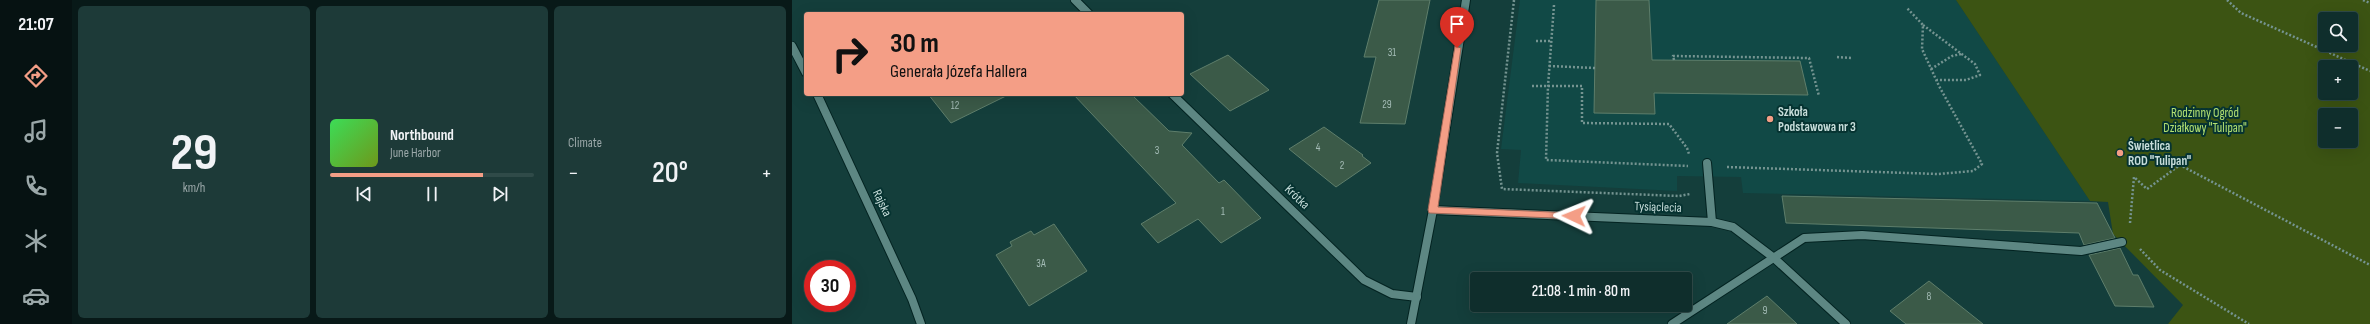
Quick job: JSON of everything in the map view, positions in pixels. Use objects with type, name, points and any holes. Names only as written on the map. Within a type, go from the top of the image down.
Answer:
[{"type":"street","points":[[1075,0],[1087,12]]},
{"type":"street","points":[[1411,324],[1433,210],[1466,0]]},
{"type":"street","points":[[792,46],[804,69]]},
{"type":"street","name":"Rajska","points":[[818,96],[909,292],[921,324]]},
{"type":"street","name":"Krótka","points":[[1174,96],[1364,280],[1392,294],[1416,297]]},
{"type":"street","points":[[1708,165],[1712,222]]},
{"type":"street","name":"Tysiąclecia","points":[[1433,210],[1712,222],[1733,227],[1774,258],[1846,324]]},
{"type":"street","points":[[1672,324],[1804,238],[1862,235],[2081,251],[2125,242]]},
{"type":"path","points":[[1514,0],[1497,153],[1502,189],[1679,196],[1693,193]]},
{"type":"path","points":[[2227,0],[2241,12],[2370,71]]},
{"type":"path","points":[[2363,0],[2370,3]]},
{"type":"path","points":[[1554,5],[1549,66],[1546,160],[1693,166],[1708,165],[1874,173],[1973,172],[1982,164],[1931,69],[1922,49],[1923,25]]},
{"type":"path","points":[[1907,8],[1923,25],[1975,64],[1980,75],[1966,80],[1937,80]]},
{"type":"path","points":[[1536,41],[1551,41]]},
{"type":"path","points":[[1931,69],[1952,56],[1961,54]]},
{"type":"path","points":[[1674,60],[1673,56],[1809,58],[1819,96]]},
{"type":"path","points":[[1837,57],[1851,58]]},
{"type":"path","points":[[1549,66],[1595,68]]},
{"type":"path","points":[[1532,86],[1582,86],[1582,123],[1670,124],[1687,148],[1693,166]]},
{"type":"path","points":[[2249,324],[2160,270],[2140,249],[2125,242],[2134,177],[2147,189],[2180,165],[2370,265]]},
{"type":"shaded area","name":"Szkoła Podstawowa nr 3","points":[[1520,0],[1956,0],[2090,201],[1743,193],[1741,177],[1677,176],[1677,191],[1518,183],[1521,150],[1501,149]]},
{"type":"green space","name":"Rodzinny Ogród Działkowy \"Tulipan\"","points":[[1956,0],[2370,0],[2370,324],[2168,324],[2183,305],[2113,234],[2108,202],[2090,201]]},
{"type":"building","points":[[1379,0],[1430,0],[1405,124],[1360,123],[1376,57],[1364,57]]},
{"type":"building","points":[[1596,0],[1649,0],[1652,60],[1800,61],[1808,95],[1654,93],[1655,114],[1594,113]]},
{"type":"building","points":[[1228,55],[1269,90],[1230,111],[1190,74]]},
{"type":"building","points":[[930,96],[1006,96],[951,123]]},
{"type":"building","points":[[1075,96],[1133,96],[1169,131],[1192,133],[1182,145],[1219,183],[1224,180],[1261,218],[1221,243],[1198,219],[1158,243],[1141,224],[1176,203]]},
{"type":"building","points":[[1324,127],[1363,155],[1362,156],[1371,163],[1336,187],[1289,149]]},
{"type":"building","points":[[1782,196],[2097,203],[2115,238],[2084,245],[2079,233],[1786,223]]},
{"type":"building","points":[[1054,224],[1087,271],[1029,306],[996,255],[1012,246],[1010,242],[1031,231],[1034,235]]},
{"type":"building","points":[[2120,248],[2133,275],[2138,275],[2154,307],[2115,306],[2089,255]]},
{"type":"building","points":[[1929,281],[1983,324],[1906,324],[1890,311]]},
{"type":"building","points":[[1767,296],[1797,324],[1727,324]]},
{"type":"place","name":"Szkoła Podstawowa nr 3","points":[[1770,119]]},
{"type":"place","name":"Świetlica ROD \"Tulipan\"","points":[[2120,153]]},
{"type":"route","points":[[1457,48],[1433,210],[1574,216]]}]
